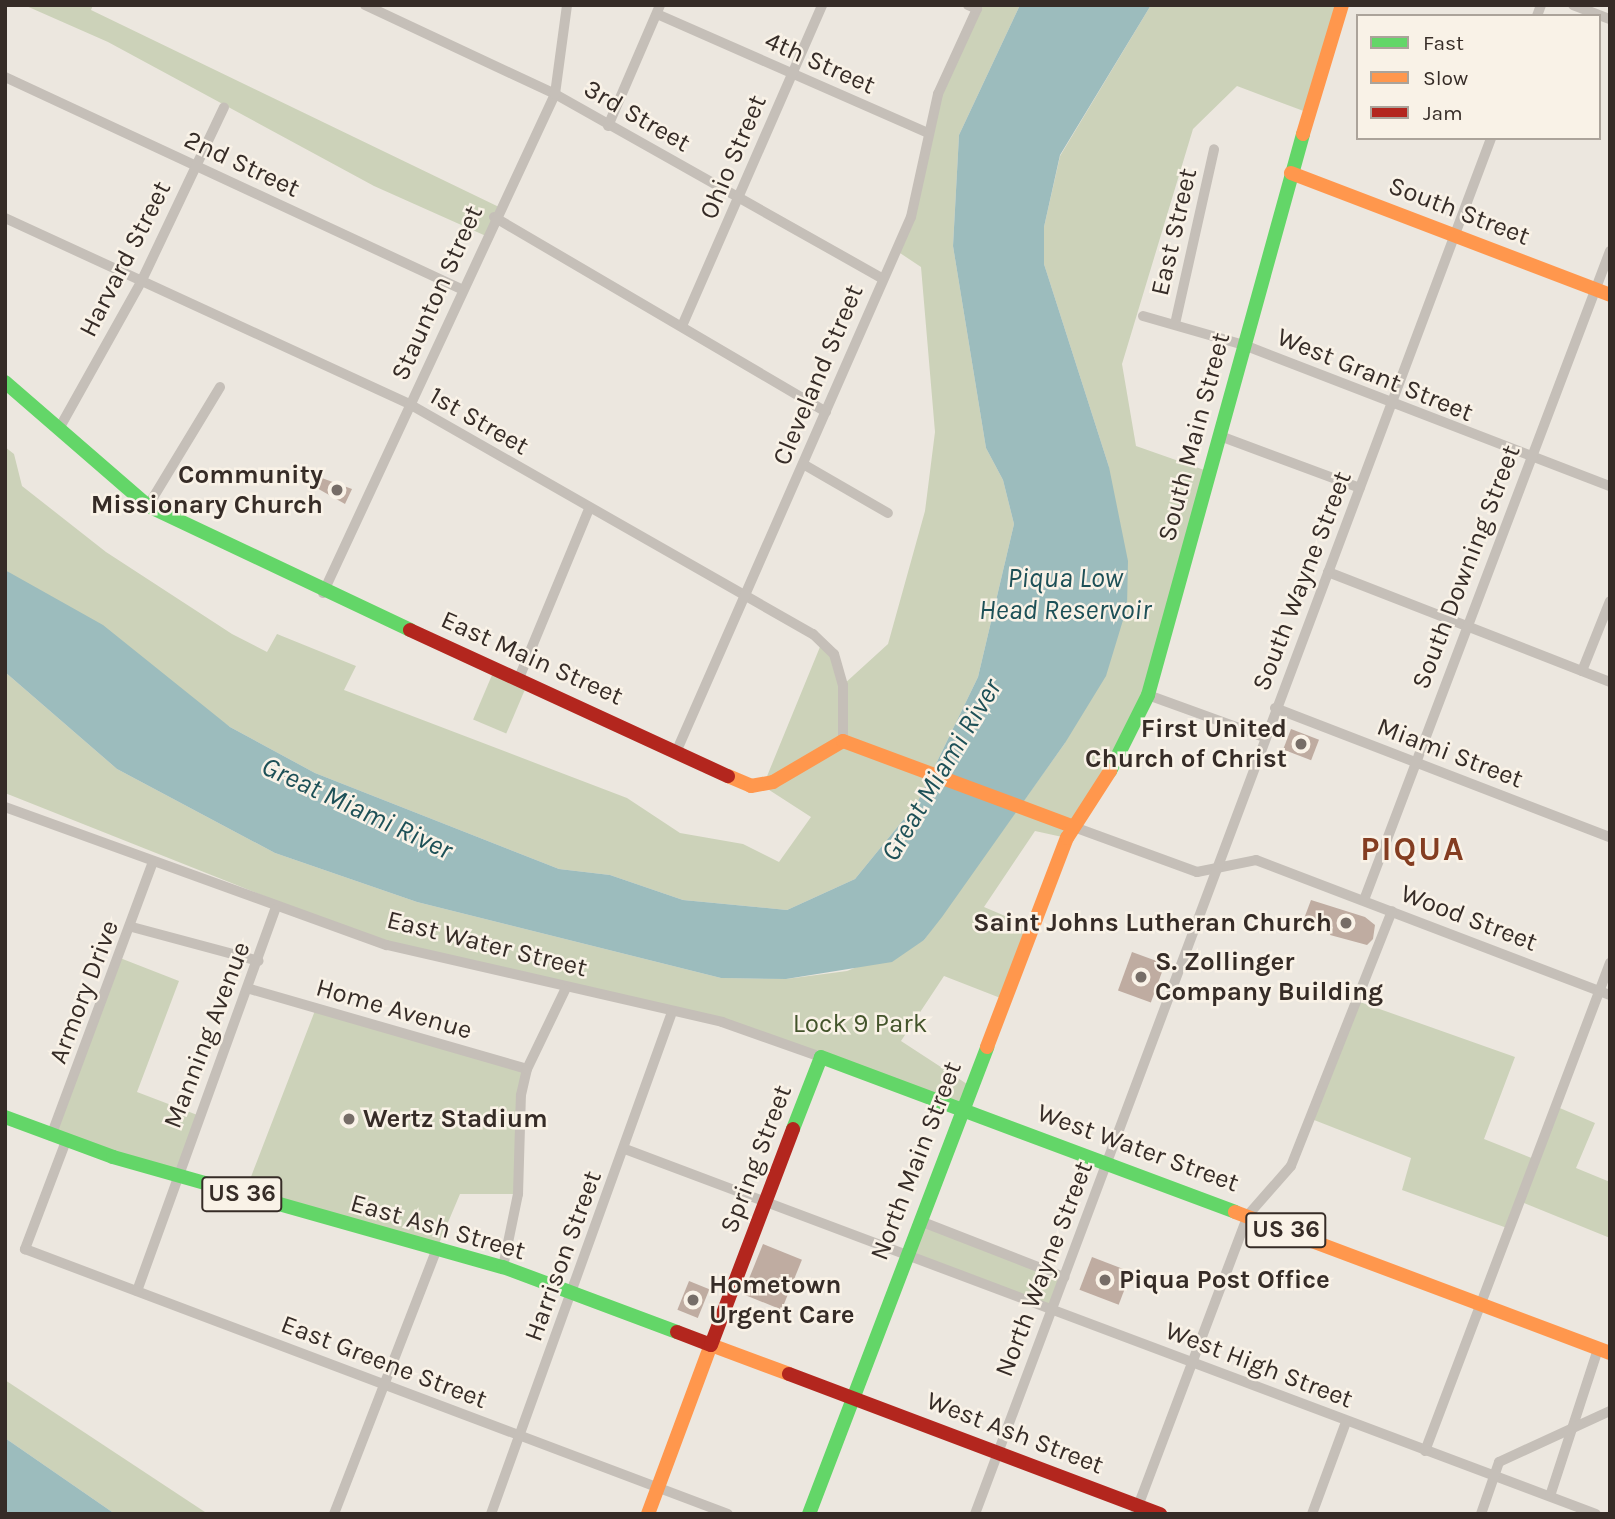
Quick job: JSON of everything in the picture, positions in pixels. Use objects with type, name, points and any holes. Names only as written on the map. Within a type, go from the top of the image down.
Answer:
[{"type":"main road","name":"South Main Street","points":[[1009,983],[1074,827],[1114,766],[1148,695],[1290,173],[1342,5]]},
{"type":"main road","name":"South Street","points":[[1290,173],[1456,234],[1610,295]]},
{"type":"main road","name":"East Main Street","points":[[5,382],[148,506],[323,593],[677,750],[763,786],[843,741]]},
{"type":"main road","points":[[843,741],[1074,827]]},
{"type":"main road","name":"North Main Street","points":[[809,1514],[1009,983]]},
{"type":"main road","name":"East Water Street","points":[[821,1057],[962,1108]]},
{"type":"main road","name":"Spring Street","points":[[648,1514],[821,1057]]},
{"type":"main road","name":"West Water Street","points":[[962,1108],[1604,1351]]},
{"type":"main road","name":"East Ash Street","points":[[5,1117],[51,1136],[177,1176],[366,1232],[438,1247],[503,1267],[852,1398]]},
{"type":"main road","name":"West Ash Street","points":[[852,1398],[997,1452],[1137,1510],[1160,1514]]},
{"type":"street","name":"3rd Street","points":[[365,5],[555,94],[882,278]]},
{"type":"street","name":"Staunton Street","points":[[323,593],[411,405],[494,217],[555,94],[567,5]]},
{"type":"street","name":"Ohio Street","points":[[682,326],[822,5]]},
{"type":"street","points":[[1573,5],[1597,14]]},
{"type":"street","name":"Cleveland Street","points":[[677,750],[746,599],[882,278],[911,217],[928,133],[953,54],[972,7]]},
{"type":"street","name":"4th Street","points":[[659,9],[792,73],[928,133]]},
{"type":"street","points":[[608,125],[659,9]]},
{"type":"street","name":"2nd Street","points":[[5,77],[461,289]]},
{"type":"street","name":"Harvard Street","points":[[60,427],[142,280],[224,107]]},
{"type":"street","name":"South Wayne Street","points":[[1154,1039],[1264,737],[1490,140]]},
{"type":"street","name":"East Street","points":[[1175,324],[1214,149]]},
{"type":"street","points":[[494,217],[827,412]]},
{"type":"street","name":"1st Street","points":[[5,218],[411,405],[746,599],[813,634],[834,654],[843,685],[843,741]]},
{"type":"street","name":"South Downing Street","points":[[1364,900],[1414,762],[1610,251]]},
{"type":"street","name":"West Grant Street","points":[[1143,316],[1244,345],[1392,405],[1610,486]]},
{"type":"street","points":[[148,506],[220,387]]},
{"type":"street","points":[[1220,436],[1360,488]]},
{"type":"street","points":[[803,464],[888,513]]},
{"type":"street","points":[[519,678],[589,509]]},
{"type":"street","points":[[1328,572],[1610,682]]},
{"type":"street","points":[[1582,671],[1610,601]]},
{"type":"street","points":[[1148,695],[1264,737]]},
{"type":"street","name":"Miami Street","points":[[1275,708],[1610,837]]},
{"type":"street","name":"East Water Street","points":[[5,807],[275,909],[387,945],[565,990],[672,1012],[821,1057]]},
{"type":"street","name":"Wood Street","points":[[1074,827],[1179,868],[1197,872],[1256,860],[1605,993]]},
{"type":"street","name":"Armory Drive","points":[[51,1136],[132,927],[153,862]]},
{"type":"street","name":"Manning Avenue","points":[[137,1291],[177,1176],[250,989],[275,909]]},
{"type":"street","points":[[1137,1510],[1248,1215],[1291,1166],[1392,911]]},
{"type":"street","points":[[132,927],[259,961]]},
{"type":"street","points":[[1425,1451],[1526,1180],[1605,993],[1610,964]]},
{"type":"street","name":"Home Avenue","points":[[250,989],[527,1069]]},
{"type":"street","points":[[503,1267],[516,1207],[521,1095],[527,1069],[565,990]]},
{"type":"street","name":"Harrison Street","points":[[491,1514],[625,1149],[672,1012]]},
{"type":"street","name":"North Wayne Street","points":[[975,1514],[1154,1039]]},
{"type":"street","name":"East Greene Street","points":[[66,1141],[25,1249],[728,1514]]},
{"type":"street","name":"West High Street","points":[[625,1149],[906,1257],[1596,1514]]},
{"type":"street","points":[[920,1221],[1064,1277]]},
{"type":"street","points":[[334,1514],[438,1247]]},
{"type":"street","points":[[1550,1496],[1604,1351]]},
{"type":"street","points":[[1482,1514],[1499,1462],[1610,1412]]},
{"type":"street","points":[[1312,1514],[1346,1422]]},
{"type":"green space","points":[[24,5],[93,5],[91,10],[499,207],[486,236],[374,186],[108,42]]},
{"type":"green space","points":[[968,5],[1020,5],[959,135],[953,246],[986,448],[1003,480],[1014,524],[978,677],[917,803],[855,879],[787,910],[683,900],[610,875],[559,869],[315,773],[230,727],[5,570],[5,447],[14,454],[22,486],[106,552],[232,634],[267,652],[277,634],[356,666],[344,690],[627,798],[680,833],[743,844],[779,862],[811,817],[763,786],[822,642],[834,654],[843,685],[888,644],[925,511],[935,432],[921,267],[897,251],[911,217],[938,94],[976,9]]},
{"type":"green space","name":"Lock 9 Park","points":[[1151,5],[1342,5],[1309,113],[1237,86],[1193,129],[1122,364],[1136,446],[1210,472],[1148,695],[1067,838],[1035,831],[984,907],[1031,927],[1003,999],[944,976],[901,1041],[970,1086],[962,1108],[766,1036],[387,945],[5,793],[5,672],[117,769],[275,853],[417,902],[721,978],[786,979],[847,971],[924,940],[1065,743],[1109,467],[1044,264],[1044,227],[1060,156]]},
{"type":"green space","points":[[495,668],[528,682],[506,734],[473,720]]},
{"type":"green space","points":[[120,958],[179,981],[137,1092],[200,1116],[177,1176],[51,1136]]},
{"type":"green space","points":[[1357,1001],[1515,1057],[1484,1139],[1534,1159],[1555,1106],[1595,1123],[1576,1168],[1610,1182],[1610,1238],[1519,1201],[1507,1228],[1402,1190],[1411,1158],[1309,1118]]},
{"type":"green space","points":[[316,1008],[527,1069],[518,1194],[460,1194],[438,1246],[244,1195]]},
{"type":"green space","points":[[920,1221],[1065,1277],[1051,1313],[906,1257]]},
{"type":"green space","points":[[5,1380],[208,1514],[115,1514],[5,1438]]},
{"type":"water","name":"Piqua Low Head Reservoir","points":[[1020,5],[1151,5],[1060,155],[1044,227],[1044,264],[1109,467],[1128,561],[1127,607],[1106,676],[1065,743],[924,940],[892,962],[786,979],[721,978],[417,902],[275,853],[117,769],[5,672],[5,570],[103,625],[230,727],[315,773],[559,869],[610,875],[683,900],[787,910],[855,879],[917,803],[978,677],[1014,524],[1003,480],[986,448],[953,246],[959,135]]},
{"type":"water","points":[[5,1438],[115,1514],[5,1514]]},
{"type":"building","name":"Community Missionary Church","points":[[319,477],[352,489],[345,504],[315,487]]},
{"type":"building","name":"First United Church of Christ","points":[[1291,729],[1319,740],[1311,760],[1283,750]]},
{"type":"building","name":"Saint Johns Lutheran Church","points":[[1311,900],[1365,917],[1375,925],[1373,939],[1367,945],[1330,935],[1333,927],[1320,922],[1317,929],[1302,924]]},
{"type":"building","name":"S. Zollinger Company Building","points":[[1132,952],[1165,964],[1151,1002],[1118,991]]},
{"type":"building","points":[[763,1244],[802,1260],[782,1310],[743,1294]]},
{"type":"building","name":"Piqua Post Office","points":[[1092,1257],[1131,1272],[1119,1305],[1079,1290]]},
{"type":"building","name":"Hometown Urgent Care","points":[[689,1281],[709,1289],[698,1318],[677,1310]]},
{"type":"traffic: fast","points":[[1110,771],[1148,695],[1303,134]]},
{"type":"traffic: fast","points":[[5,382],[148,506],[410,630]]},
{"type":"traffic: fast","points":[[809,1514],[987,1047]]},
{"type":"traffic: fast","points":[[793,1129],[821,1057],[1235,1212]]},
{"type":"traffic: fast","points":[[5,1117],[113,1157],[503,1267],[677,1332]]},
{"type":"traffic: slow","points":[[1303,134],[1342,5]]},
{"type":"traffic: slow","points":[[1291,173],[1610,295]]},
{"type":"traffic: slow","points":[[728,776],[751,786],[773,782],[843,741],[1074,827]]},
{"type":"traffic: slow","points":[[987,1047],[1067,838],[1110,771]]},
{"type":"traffic: slow","points":[[1235,1212],[1610,1353]]},
{"type":"traffic: slow","points":[[648,1514],[711,1345],[789,1374]]},
{"type":"traffic: jam","points":[[410,630],[728,776]]},
{"type":"traffic: jam","points":[[677,1332],[711,1345],[793,1129]]},
{"type":"traffic: jam","points":[[789,1374],[1160,1514]]},
{"type":"place","name":"Community Missionary Church","points":[[337,490]]},
{"type":"place","name":"First United Church of Christ","points":[[1301,744]]},
{"type":"place","name":"Saint Johns Lutheran Church","points":[[1346,923]]},
{"type":"place","name":"S. Zollinger Company Building","points":[[1141,977]]},
{"type":"place","name":"Wertz Stadium","points":[[349,1119]]},
{"type":"place","name":"Piqua Post Office","points":[[1105,1280]]},
{"type":"place","name":"Hometown Urgent Care","points":[[693,1300]]},
{"type":"district","name":"PIQUA","points":[[1413,850]]},
{"type":"water label","name":"Great Miami River","points":[[941,770]]},
{"type":"water label","name":"Great Miami River","points":[[357,808]]}]
